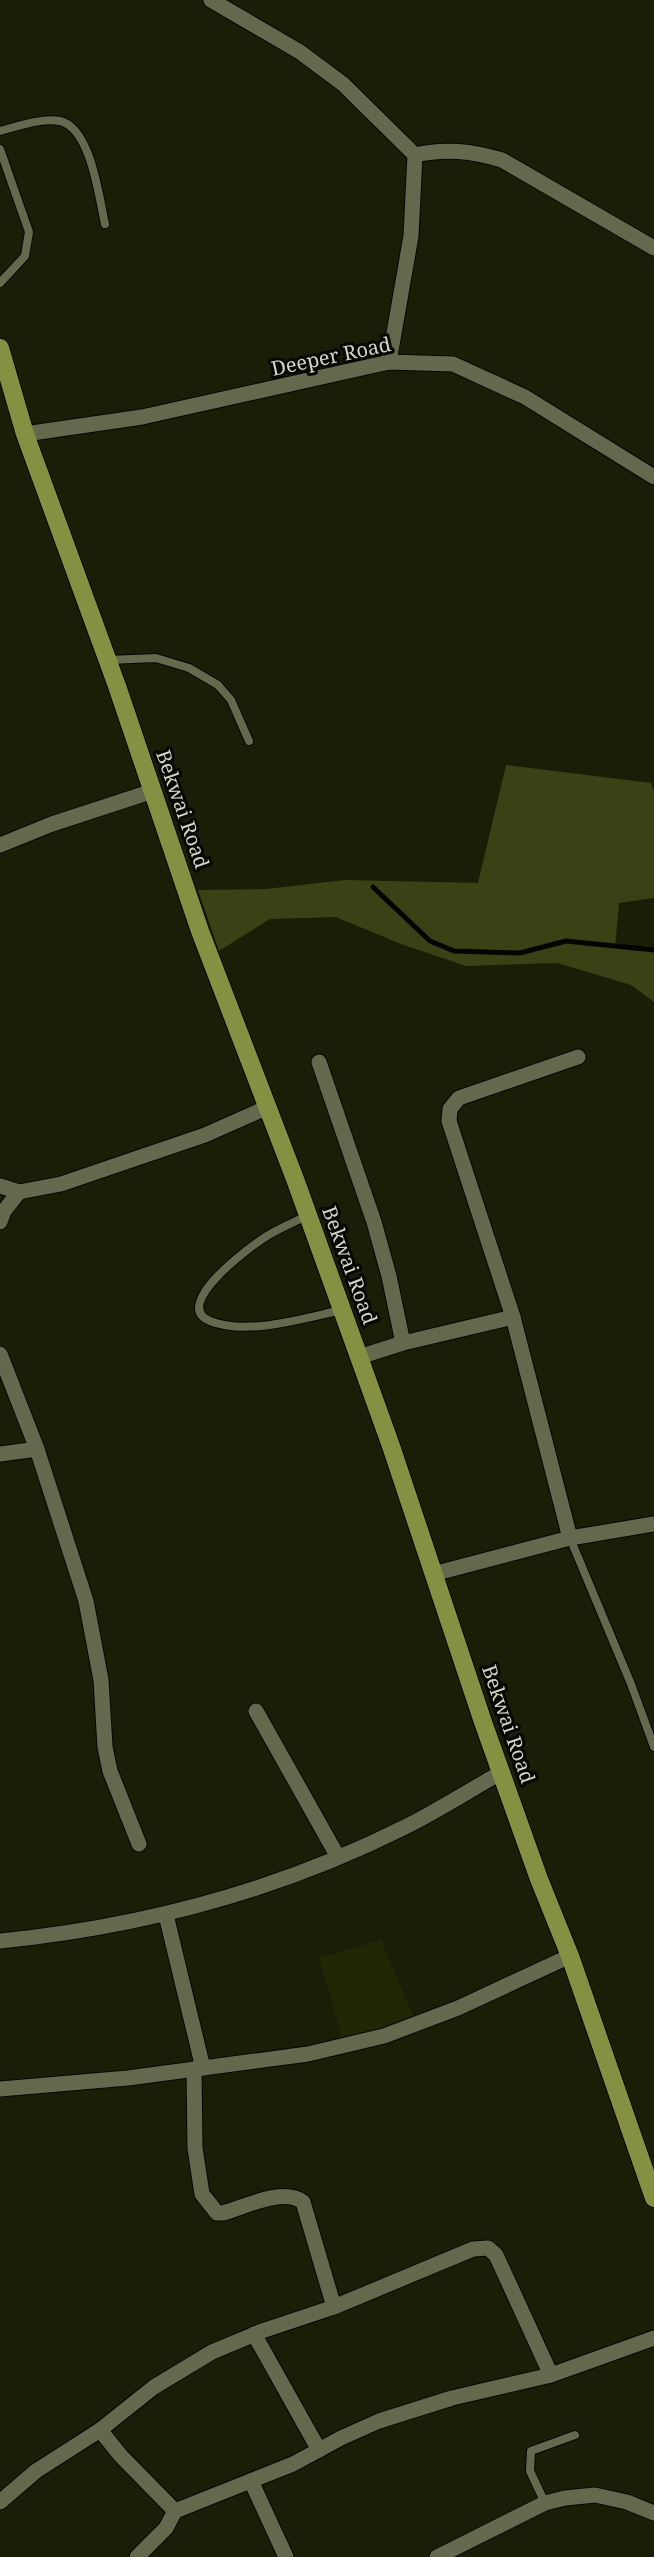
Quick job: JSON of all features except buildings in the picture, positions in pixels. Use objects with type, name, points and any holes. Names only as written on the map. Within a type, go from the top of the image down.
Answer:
[{"type":"highway","name":"Bekwai Road","points":[[0,348],[25,434],[108,660],[200,931],[268,1107],[359,1357],[483,1722],[532,1859],[570,1956],[654,2198]]},
{"type":"street","points":[[211,0],[300,52],[343,84],[415,155],[411,236],[389,362]]},
{"type":"street","points":[[415,155],[431,151],[456,150],[502,160],[654,248]]},
{"type":"street","name":"Deeper Road","points":[[25,434],[142,417],[389,362],[453,364],[525,397],[654,477]]},
{"type":"street","points":[[0,845],[153,791]]},
{"type":"street","points":[[570,1538],[513,1317],[449,1121],[450,1109],[459,1098],[578,1057]]},
{"type":"street","points":[[319,1062],[374,1222],[404,1343]]},
{"type":"street","points":[[0,1186],[19,1192],[61,1184],[168,1149],[268,1107]]},
{"type":"street","points":[[0,1221],[4,1211],[19,1192]]},
{"type":"street","points":[[359,1357],[404,1343],[513,1317]]},
{"type":"street","points":[[0,1354],[37,1449],[86,1600],[102,1680],[105,1747],[110,1771],[139,1844]]},
{"type":"street","points":[[0,1454],[37,1449]]},
{"type":"street","points":[[433,1574],[570,1538],[654,1524]]},
{"type":"street","points":[[256,1711],[338,1857]]},
{"type":"street","points":[[1,1938],[78,1932],[166,1915],[287,1877],[408,1826],[502,1772]]},
{"type":"street","points":[[166,1915],[198,2068],[195,2148],[202,2194],[217,2213],[281,2196],[296,2197],[303,2202],[334,2307]]},
{"type":"street","points":[[0,2089],[128,2078],[308,2054],[384,2036],[458,2008],[570,1956]]},
{"type":"street","points":[[0,2502],[36,2471],[100,2430],[154,2387],[212,2352],[254,2334],[334,2307],[473,2249],[488,2248],[496,2255],[552,2375]]},
{"type":"street","points":[[254,2334],[319,2450]]},
{"type":"street","points":[[137,2557],[166,2528],[175,2511],[293,2464],[379,2421],[452,2398],[552,2375],[654,2338]]},
{"type":"street","points":[[100,2430],[121,2456],[175,2511]]},
{"type":"street","points":[[251,2481],[286,2557]]},
{"type":"street","points":[[437,2557],[454,2553],[545,2503],[595,2495],[627,2502],[654,2514]]},
{"type":"lane","points":[[0,131],[43,121],[62,122],[78,134],[90,159],[105,224]]},
{"type":"lane","points":[[0,150],[29,232],[25,256],[0,283]]},
{"type":"lane","points":[[108,660],[156,658],[189,668],[218,685],[231,700],[249,741]]},
{"type":"lane","points":[[308,1215],[267,1236],[225,1270],[204,1291],[200,1308],[203,1317],[211,1322],[232,1325],[266,1325],[342,1310]]},
{"type":"lane","points":[[570,1538],[632,1684],[654,1747]]},
{"type":"lane","points":[[545,2503],[530,2471],[531,2451],[575,2434]]},
{"type":"shaded area","points":[[506,765],[651,783],[654,791],[654,898],[619,903],[615,947],[654,948],[654,1002],[631,985],[557,963],[466,966],[401,944],[336,917],[270,919],[219,951],[198,890],[266,889],[345,880],[478,883]]},
{"type":"shaded area","points":[[381,1940],[415,2020],[343,2041],[319,1958]]},
{"type":"waterway","points":[[373,887],[430,941],[454,951],[520,953],[566,941],[654,950]]}]
